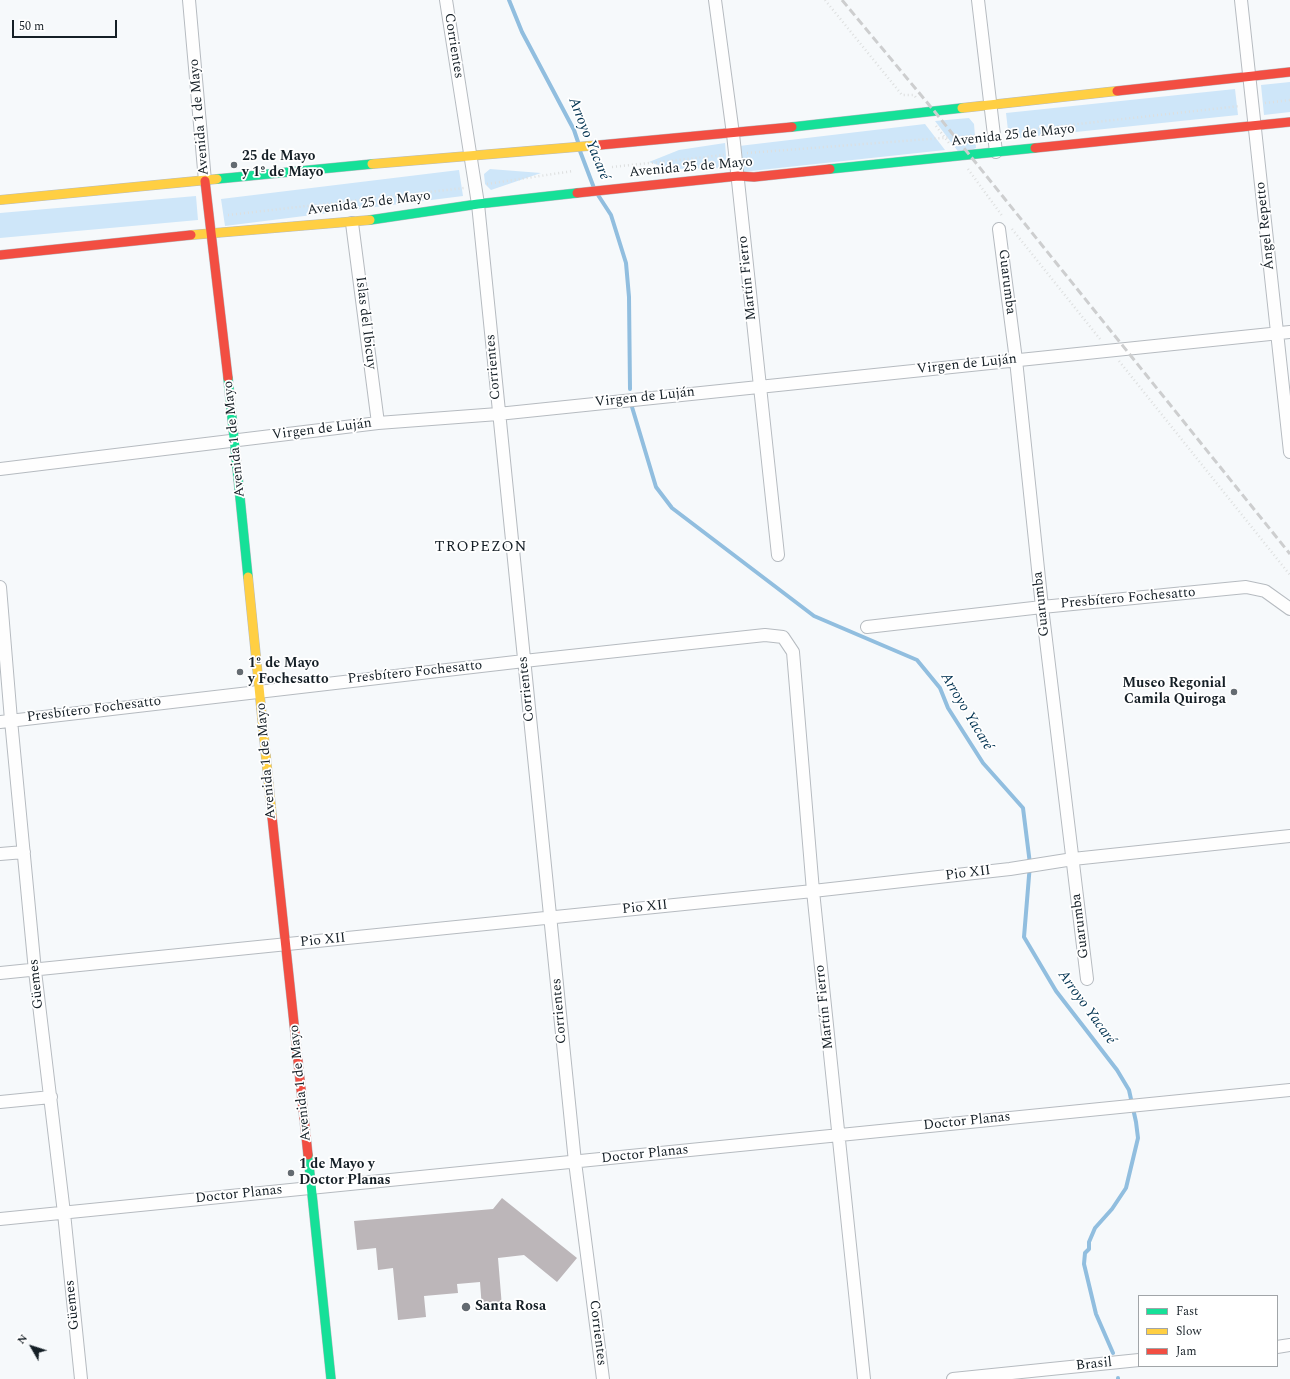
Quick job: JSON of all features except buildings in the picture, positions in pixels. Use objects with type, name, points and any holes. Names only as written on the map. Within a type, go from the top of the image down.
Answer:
[{"type":"main road","points":[[0,200],[470,155],[733,134],[1290,72]]},
{"type":"main road","name":"Avenida 25 de Mayo","points":[[0,255],[212,232],[352,223],[478,204],[738,176],[754,177],[959,157],[1290,122]]},
{"type":"main road","name":"Avenida 1 de Mayo","points":[[205,181],[235,441],[261,690],[285,945],[312,1188],[331,1379]]},
{"type":"street","name":"Avenida 1 de Mayo","points":[[189,0],[205,181]]},
{"type":"street","name":"Corrientes","points":[[446,0],[478,204],[498,414],[551,917],[575,1162],[603,1379]]},
{"type":"street","name":"Martín Fierro","points":[[715,0],[738,176],[778,555]]},
{"type":"street","points":[[978,0],[996,152]]},
{"type":"street","name":"Ángel Repetto","points":[[1241,0],[1255,126],[1284,333],[1290,452]]},
{"type":"street","name":"Islas del Ibicuy","points":[[352,223],[378,424]]},
{"type":"street","name":"Guarumba","points":[[1005,225],[1016,360],[1042,607],[1087,979]]},
{"type":"street","name":"Virgen de Luján","points":[[0,469],[378,424],[498,414],[1284,333]]},
{"type":"street","name":"Güemes","points":[[0,587],[5,721],[24,852],[35,971],[64,1213],[81,1379]]},
{"type":"street","name":"Presbítero Fochesatto","points":[[867,627],[1042,607],[1246,588],[1265,591],[1290,609]]},
{"type":"street","name":"Presbítero Fochesatto","points":[[5,721],[261,690],[524,661],[765,635],[783,637]]},
{"type":"street","name":"Martín Fierro","points":[[783,637],[793,652],[813,891],[864,1379]]},
{"type":"street","name":"Pio XII","points":[[0,973],[35,971],[813,891],[1010,869],[1073,859],[1290,836]]},
{"type":"street","points":[[0,854],[24,852]]},
{"type":"street","name":"Doctor Planas","points":[[0,1220],[1290,1090]]},
{"type":"street","points":[[0,1102],[50,1097]]},
{"type":"street","points":[[1278,1347],[1290,1345]]},
{"type":"street","name":"Brasil","points":[[953,1379],[1138,1360]]},
{"type":"path","points":[[825,0],[902,95],[914,95],[946,138],[1005,225],[1110,351],[1290,574]]},
{"type":"path","points":[[612,166],[735,154],[993,134],[1290,100]]},
{"type":"path","points":[[210,217],[441,191],[573,171]]},
{"type":"shaded area","points":[[1290,82],[1290,112],[1264,115],[1261,85]]},
{"type":"shaded area","points":[[1235,89],[1238,115],[1009,139],[1006,113]]},
{"type":"shaded area","points":[[969,118],[974,124],[976,148],[960,154],[935,121]]},
{"type":"shaded area","points":[[925,124],[945,150],[742,172],[739,146]]},
{"type":"shaded area","points":[[725,143],[727,168],[671,169],[649,162],[679,150]]},
{"type":"shaded area","points":[[490,169],[541,173],[491,190],[485,184],[484,174]]},
{"type":"shaded area","points":[[459,170],[463,196],[225,226],[221,199]]},
{"type":"shaded area","points":[[196,196],[198,220],[0,238],[0,213]]},
{"type":"waterway","name":"Arroyo Yacaré","points":[[509,0],[522,32],[574,130],[578,142]]},
{"type":"waterway","name":"Arroyo Yacaré","points":[[580,151],[594,188]]},
{"type":"waterway","name":"Arroyo Yacaré","points":[[598,195],[611,215],[626,263],[629,297],[630,389]]},
{"type":"waterway","name":"Arroyo Yacaré","points":[[632,407],[656,487],[672,508],[814,616],[917,660],[940,688],[948,708],[983,763],[1023,808],[1030,864],[1024,937],[1056,991],[1117,1070],[1129,1090],[1136,1122],[1138,1138],[1126,1188],[1112,1209],[1095,1228],[1089,1242],[1089,1249],[1085,1253],[1084,1264],[1096,1314],[1113,1353]]},
{"type":"railway","points":[[842,0],[935,112],[1290,554]]},
{"type":"traffic: fast","points":[[792,127],[962,108]]},
{"type":"traffic: fast","points":[[830,169],[1035,148]]},
{"type":"traffic: fast","points":[[217,179],[372,164]]},
{"type":"traffic: fast","points":[[370,220],[478,204],[577,193]]},
{"type":"traffic: fast","points":[[228,378],[248,577]]},
{"type":"traffic: fast","points":[[308,1155],[331,1379]]},
{"type":"traffic: slow","points":[[962,108],[1117,91]]},
{"type":"traffic: slow","points":[[372,164],[600,145]]},
{"type":"traffic: slow","points":[[0,200],[217,179]]},
{"type":"traffic: slow","points":[[191,235],[370,220]]},
{"type":"traffic: slow","points":[[248,577],[272,817]]},
{"type":"traffic: jam","points":[[1117,91],[1290,72]]},
{"type":"traffic: jam","points":[[1035,148],[1290,122]]},
{"type":"traffic: jam","points":[[600,145],[792,127]]},
{"type":"traffic: jam","points":[[577,193],[738,176],[754,177],[830,169]]},
{"type":"traffic: jam","points":[[205,181],[228,378]]},
{"type":"traffic: jam","points":[[0,255],[191,235]]},
{"type":"traffic: jam","points":[[272,817],[308,1155]]},
{"type":"place","name":"25 de Mayo y 1º de Mayo","points":[[234,165]]},
{"type":"place","name":"1º de Mayo y Fochesatto","points":[[240,672]]},
{"type":"place","name":"Museo Regonial Camila Quiroga","points":[[1234,692]]},
{"type":"place","name":"1 de Mayo y Doctor Planas","points":[[291,1173]]},
{"type":"place","name":"Santa Rosa","points":[[466,1307]]},
{"type":"district","name":"TROPEZON","points":[[481,548]]}]
